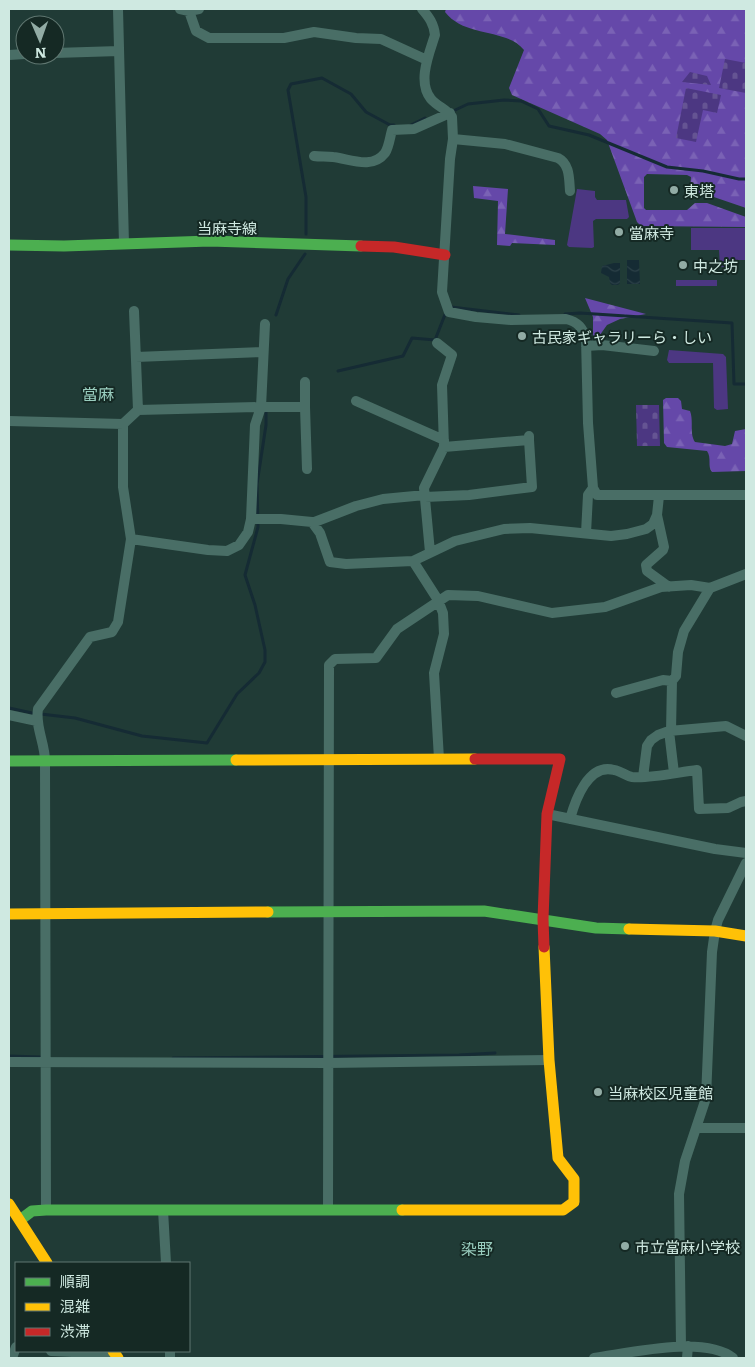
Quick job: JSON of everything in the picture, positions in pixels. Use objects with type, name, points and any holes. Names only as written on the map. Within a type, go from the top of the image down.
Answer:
[{"type":"main road","name":"当麻寺線","points":[[9,245],[210,242],[338,244],[394,247],[445,255]]},
{"type":"main road","points":[[9,761],[560,759],[547,814],[542,920],[549,1060],[558,1158],[574,1179],[574,1202],[563,1210],[46,1210],[32,1211],[20,1220]]},
{"type":"main road","points":[[9,914],[484,911],[596,928],[715,931],[746,936]]},
{"type":"main road","points":[[9,1204],[46,1262]]},
{"type":"street","points":[[118,9],[124,244]]},
{"type":"street","points":[[189,9],[196,31],[209,38],[284,38],[314,32],[356,38],[381,39],[427,60]]},
{"type":"street","points":[[422,9],[430,18],[435,35],[425,68],[426,87],[430,97],[450,113],[452,117],[453,139],[450,159],[442,292],[448,310],[476,318],[512,320],[566,319],[572,320],[583,328],[586,346],[588,423],[593,488],[597,495],[746,495]]},
{"type":"street","points":[[65,53],[119,51]]},
{"type":"street","points":[[314,156],[334,157],[361,163],[375,159],[386,151],[392,130],[414,129],[450,113]]},
{"type":"street","points":[[453,139],[505,144],[558,158],[566,165],[570,191]]},
{"type":"street","points":[[134,311],[138,410]]},
{"type":"street","points":[[131,539],[227,551],[238,545],[248,532],[256,519],[254,438],[256,425],[265,407],[263,352],[265,324]]},
{"type":"street","points":[[430,552],[424,488],[444,444],[442,385],[452,355],[437,343]]},
{"type":"street","points":[[586,346],[602,345],[654,351]]},
{"type":"street","points":[[136,357],[263,352]]},
{"type":"street","points":[[305,382],[307,469]]},
{"type":"street","points":[[256,519],[281,519],[312,523],[356,506],[383,499],[469,495],[532,487],[529,438],[444,444],[356,401]]},
{"type":"street","points":[[9,421],[123,424],[138,410],[305,407]]},
{"type":"street","points":[[46,1210],[45,752],[37,716],[90,637],[112,632],[118,622],[131,539],[123,487],[123,424]]},
{"type":"street","points":[[586,533],[588,495],[593,488]]},
{"type":"street","points":[[312,523],[320,533],[330,562],[346,564],[413,561],[455,541],[504,529],[530,528],[611,536],[627,534],[654,524],[659,496]]},
{"type":"street","points":[[657,515],[664,547],[645,567],[669,586]]},
{"type":"street","points":[[413,561],[438,600],[443,613],[444,634],[434,673],[440,759]]},
{"type":"street","points":[[328,1210],[329,665],[334,659],[376,658],[397,629],[448,595],[478,596],[552,613],[605,607],[661,587],[691,585],[710,588],[746,574]]},
{"type":"street","points":[[674,773],[671,731],[672,681],[676,676],[678,652],[684,631],[710,588]]},
{"type":"street","points":[[616,693],[663,680],[672,681]]},
{"type":"street","points":[[9,715],[37,716]]},
{"type":"street","points":[[643,777],[646,746],[658,735],[671,731],[726,726],[746,736]]},
{"type":"street","points":[[570,819],[582,786],[601,770],[614,770],[633,777],[643,777],[697,770],[699,809],[728,808],[741,802],[746,802]]},
{"type":"street","points":[[547,814],[715,849],[746,853]]},
{"type":"street","points":[[687,1358],[684,1346],[679,1194],[685,1161],[706,1098],[712,952],[715,931],[746,863]]},
{"type":"street","points":[[9,1062],[328,1063],[549,1060]]},
{"type":"street","points":[[696,1128],[746,1128]]},
{"type":"street","points":[[163,1210],[166,1262]]},
{"type":"street","points":[[594,1358],[684,1346],[722,1351],[733,1358]]},
{"type":"street","points":[[72,1352],[115,1354]]},
{"type":"green space","points":[[446,9],[746,9],[746,208],[708,195],[694,194],[690,190],[691,177],[687,175],[647,174],[644,177],[644,208],[646,210],[687,210],[695,203],[707,203],[746,217],[746,227],[641,226],[637,222],[607,140],[600,134],[512,95],[509,88],[524,50],[517,43],[507,38],[463,26],[445,12]]},
{"type":"green space","points":[[725,59],[746,63],[746,93],[719,88]]},
{"type":"green space","points":[[690,72],[707,76],[711,85],[682,82]]},
{"type":"green space","points":[[686,88],[721,95],[717,113],[703,110],[696,142],[676,138]]},
{"type":"green space","points":[[473,186],[508,189],[505,234],[555,240],[555,245],[512,243],[510,246],[497,245],[498,201],[474,198]]},
{"type":"green space","points":[[577,189],[595,191],[597,200],[626,200],[629,217],[627,219],[596,219],[593,221],[594,247],[592,248],[569,247],[567,245]]},
{"type":"green space","points":[[691,228],[746,228],[746,260],[738,260],[738,266],[720,267],[719,250],[691,250]]},
{"type":"green space","points":[[676,280],[717,280],[717,286],[676,286]]},
{"type":"green space","points":[[585,298],[646,314],[620,319],[607,325],[597,339],[593,338],[593,317]]},
{"type":"green space","points":[[669,350],[723,354],[726,357],[728,409],[717,410],[714,408],[713,363],[669,363],[667,360]]},
{"type":"green space","points":[[666,398],[678,398],[681,401],[682,409],[690,411],[692,435],[695,442],[725,446],[732,444],[735,431],[746,429],[746,471],[712,472],[707,451],[667,447],[664,443],[663,400]]},
{"type":"green space","points":[[636,405],[659,405],[660,446],[637,446]]},
{"type":"water","points":[[627,260],[639,260],[640,284],[627,284]]},
{"type":"water","points":[[620,263],[620,283],[618,285],[612,285],[609,277],[601,273],[602,266]]},
{"type":"waterway","points":[[306,234],[306,197],[288,90],[291,84],[322,78],[351,94],[366,112],[390,125],[394,125]]},
{"type":"waterway","points":[[451,112],[468,104],[504,100],[521,101],[538,109],[549,126],[589,135],[667,167],[746,179]]},
{"type":"waterway","points":[[411,125],[425,118]]},
{"type":"waterway","points":[[276,315],[288,279],[305,254]]},
{"type":"waterway","points":[[451,307],[519,315]]},
{"type":"waterway","points":[[338,371],[403,356],[412,338],[435,340],[446,312]]},
{"type":"waterway","points":[[565,314],[580,313],[732,323],[734,384],[746,384]]},
{"type":"waterway","points":[[9,708],[75,718],[142,736],[207,743],[237,694],[259,673],[265,662],[265,650],[255,605],[245,575],[258,527],[257,484],[266,425],[266,408]]},
{"type":"waterway","points":[[173,1058],[495,1053]]},
{"type":"waterway","points":[[9,1056],[40,1057]]},
{"type":"traffic: fast","points":[[9,245],[64,246],[210,241],[361,246]]},
{"type":"traffic: fast","points":[[9,761],[236,760]]},
{"type":"traffic: fast","points":[[268,912],[484,911],[596,928],[629,929]]},
{"type":"traffic: fast","points":[[20,1220],[32,1211],[46,1210],[402,1210]]},
{"type":"traffic: slow","points":[[236,760],[475,759]]},
{"type":"traffic: slow","points":[[9,914],[268,912]]},
{"type":"traffic: slow","points":[[629,929],[715,931],[746,936]]},
{"type":"traffic: slow","points":[[402,1210],[563,1210],[574,1202],[574,1179],[558,1158],[549,1060],[544,947]]},
{"type":"traffic: slow","points":[[9,1204],[46,1262]]},
{"type":"traffic: slow","points":[[114,1352],[118,1358]]},
{"type":"traffic: jam","points":[[361,246],[394,247],[445,255]]},
{"type":"traffic: jam","points":[[475,759],[560,759],[547,814],[543,919],[544,947]]},
{"type":"place","name":"東塔","points":[[674,190]]},
{"type":"place","name":"當麻寺","points":[[619,232]]},
{"type":"place","name":"中之坊","points":[[683,265]]},
{"type":"place","name":"古民家ギャラリーら・しい","points":[[522,336]]},
{"type":"place","name":"当麻校区児童館","points":[[598,1092]]},
{"type":"place","name":"市立當麻小学校","points":[[625,1246]]},
{"type":"district","name":"當麻","points":[[98,393]]},
{"type":"district","name":"染野","points":[[477,1248]]}]
